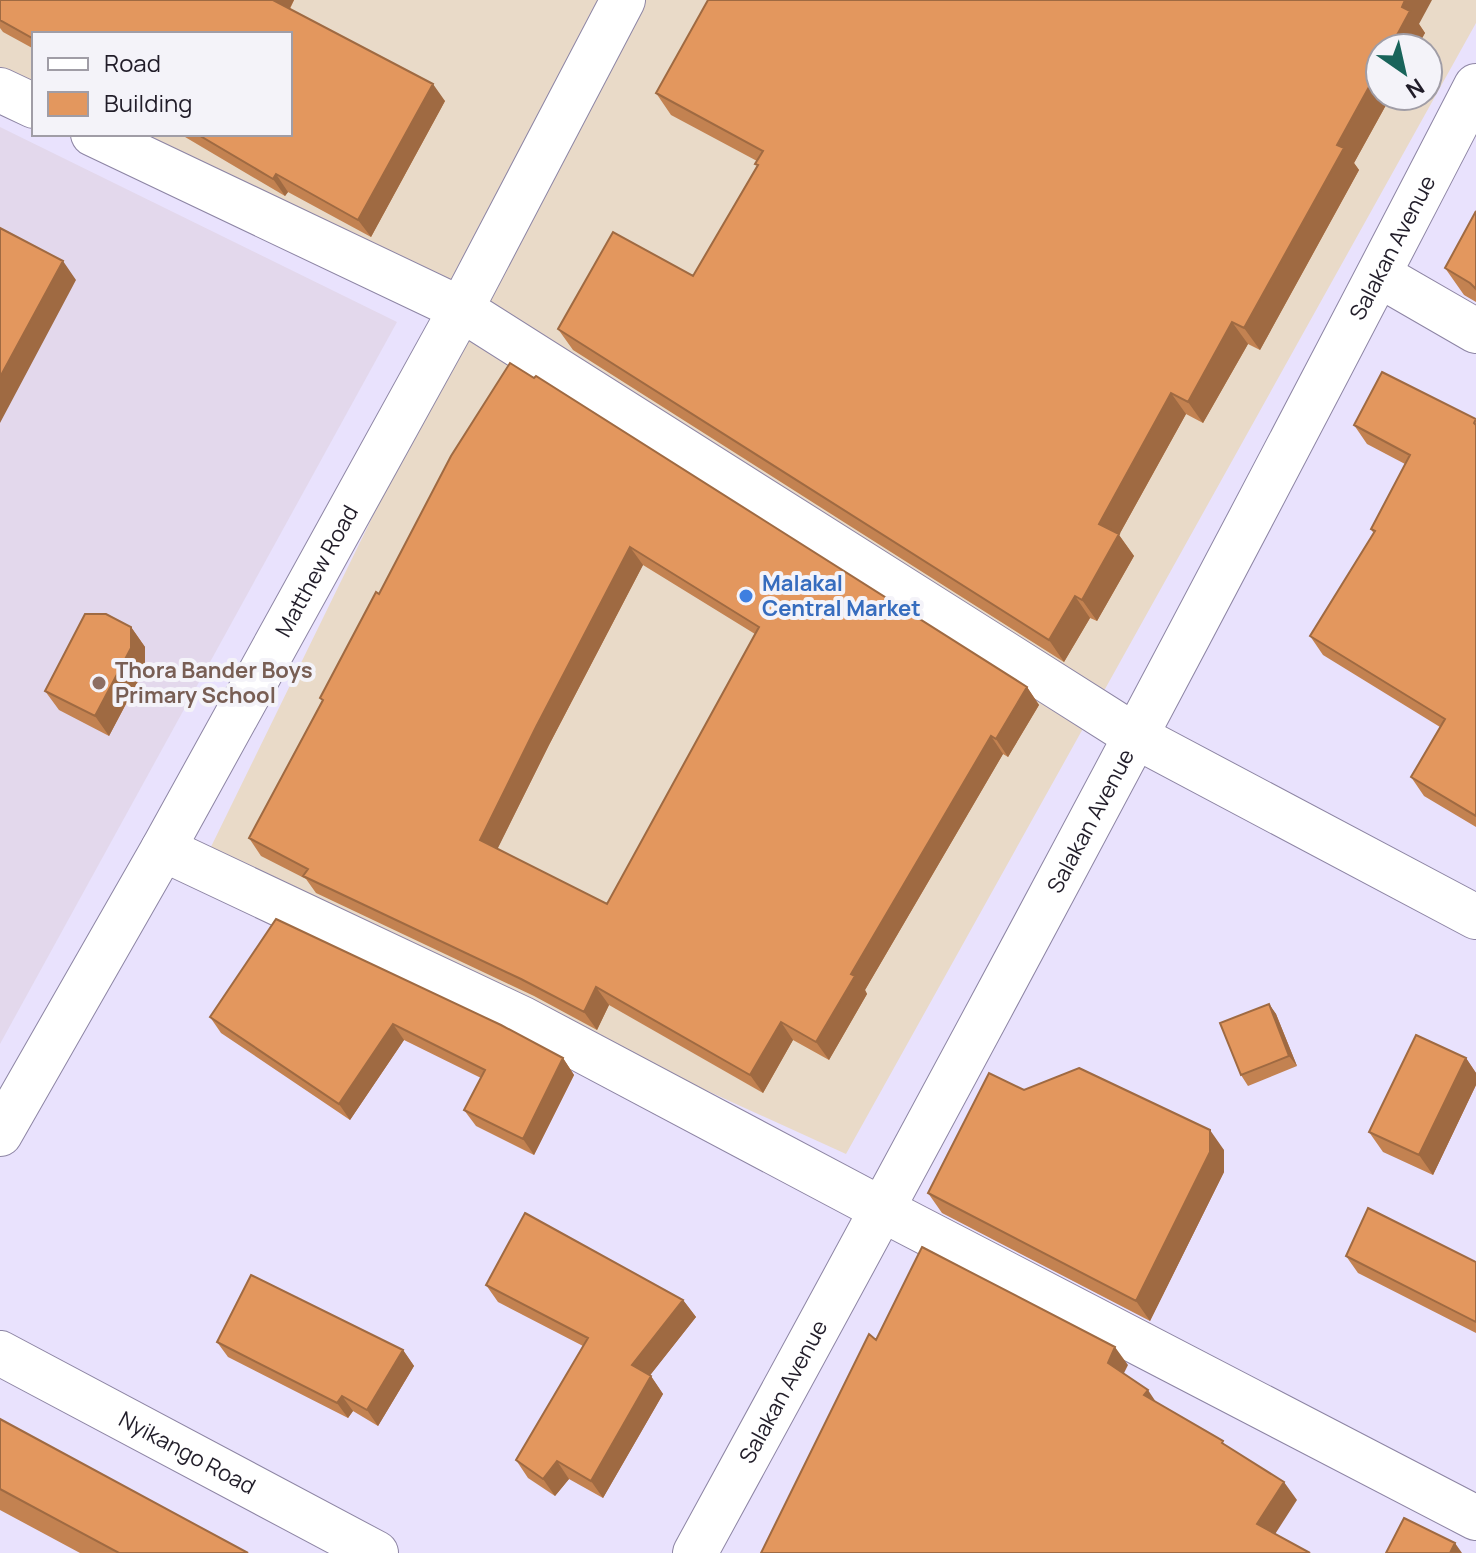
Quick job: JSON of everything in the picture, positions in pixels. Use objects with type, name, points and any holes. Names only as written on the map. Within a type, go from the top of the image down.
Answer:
[{"type":"street","name":"Matthew Road","points":[[0,1134],[163,849],[461,309],[623,0]]},
{"type":"street","name":"Salakan Avenue","points":[[695,1553],[883,1210],[1476,86]]},
{"type":"street","points":[[0,90],[32,105]]},
{"type":"street","points":[[97,136],[461,309],[1135,736],[1476,917]]},
{"type":"street","points":[[1379,275],[1476,331]]},
{"type":"street","points":[[163,849],[523,1019],[1476,1518]]},
{"type":"street","name":"Nyikango Road","points":[[0,1353],[376,1553]]},
{"type":"shaded area","name":"Malakal Central Market","points":[[0,0],[1476,0],[1476,23],[1444,80],[1444,32],[1364,32],[1364,112],[1426,112],[846,1154],[554,1021],[207,855],[461,336],[111,136],[292,136],[292,32],[32,32],[32,91],[0,73]]},
{"type":"shaded area","name":"Thora Bander Boys Primary School","points":[[0,127],[397,322],[0,1044]]},
{"type":"building","points":[[0,0],[273,0],[433,84],[358,220],[276,174],[273,179],[200,136],[292,136],[292,32],[32,32],[32,38],[0,20]]},
{"type":"building","points":[[708,0],[1405,0],[1402,7],[1410,11],[1399,32],[1364,32],[1364,96],[1337,145],[1344,148],[1244,328],[1232,322],[1188,402],[1171,393],[1099,524],[1119,534],[1082,600],[1075,596],[1049,640],[558,329],[613,232],[693,276],[758,165],[755,164],[763,151],[656,93]]},
{"type":"building","points":[[1476,211],[1476,289],[1445,268]]},
{"type":"building","points":[[0,228],[63,261],[0,377]]},
{"type":"building","points":[[510,363],[534,378],[536,376],[1027,687],[996,739],[991,736],[851,974],[855,976],[816,1042],[781,1022],[750,1075],[596,987],[584,1012],[303,876],[308,869],[249,838],[323,700],[320,698],[376,592],[379,594],[451,456]],"holes":[[[630,547],[759,627],[607,904],[480,840]]]},
{"type":"building","points":[[1382,372],[1476,419],[1476,816],[1411,777],[1445,719],[1310,636],[1375,531],[1371,529],[1410,455],[1354,425]]},
{"type":"building","points":[[85,614],[106,614],[131,627],[131,648],[95,716],[45,691]]},
{"type":"building","points":[[276,919],[501,1025],[563,1058],[523,1139],[464,1110],[485,1070],[393,1024],[339,1104],[210,1017]]},
{"type":"building","points":[[1269,1004],[1289,1056],[1241,1075],[1220,1023]]},
{"type":"building","points":[[1416,1035],[1466,1058],[1419,1155],[1369,1132]]},
{"type":"building","points":[[1079,1068],[1210,1130],[1210,1152],[1136,1301],[928,1193],[989,1073],[1024,1090]]},
{"type":"building","points":[[1368,1208],[1476,1262],[1476,1322],[1346,1256]]},
{"type":"building","points":[[525,1213],[683,1300],[632,1365],[651,1376],[591,1481],[557,1461],[543,1479],[516,1460],[588,1338],[486,1285]]},
{"type":"building","points":[[922,1247],[1115,1347],[1108,1363],[1148,1390],[1144,1395],[1223,1441],[1284,1482],[1257,1524],[1310,1553],[761,1553],[869,1334],[876,1340]]},
{"type":"building","points":[[251,1275],[403,1350],[367,1410],[342,1396],[337,1403],[217,1342]]},
{"type":"building","points":[[0,1419],[248,1553],[119,1553],[0,1489]]},
{"type":"building","points":[[1404,1518],[1455,1543],[1450,1553],[1386,1553]]},
{"type":"place","name":"Malakal Central Market","points":[[746,596]]},
{"type":"place","name":"Thora Bander Boys Primary School","points":[[99,683]]}]
